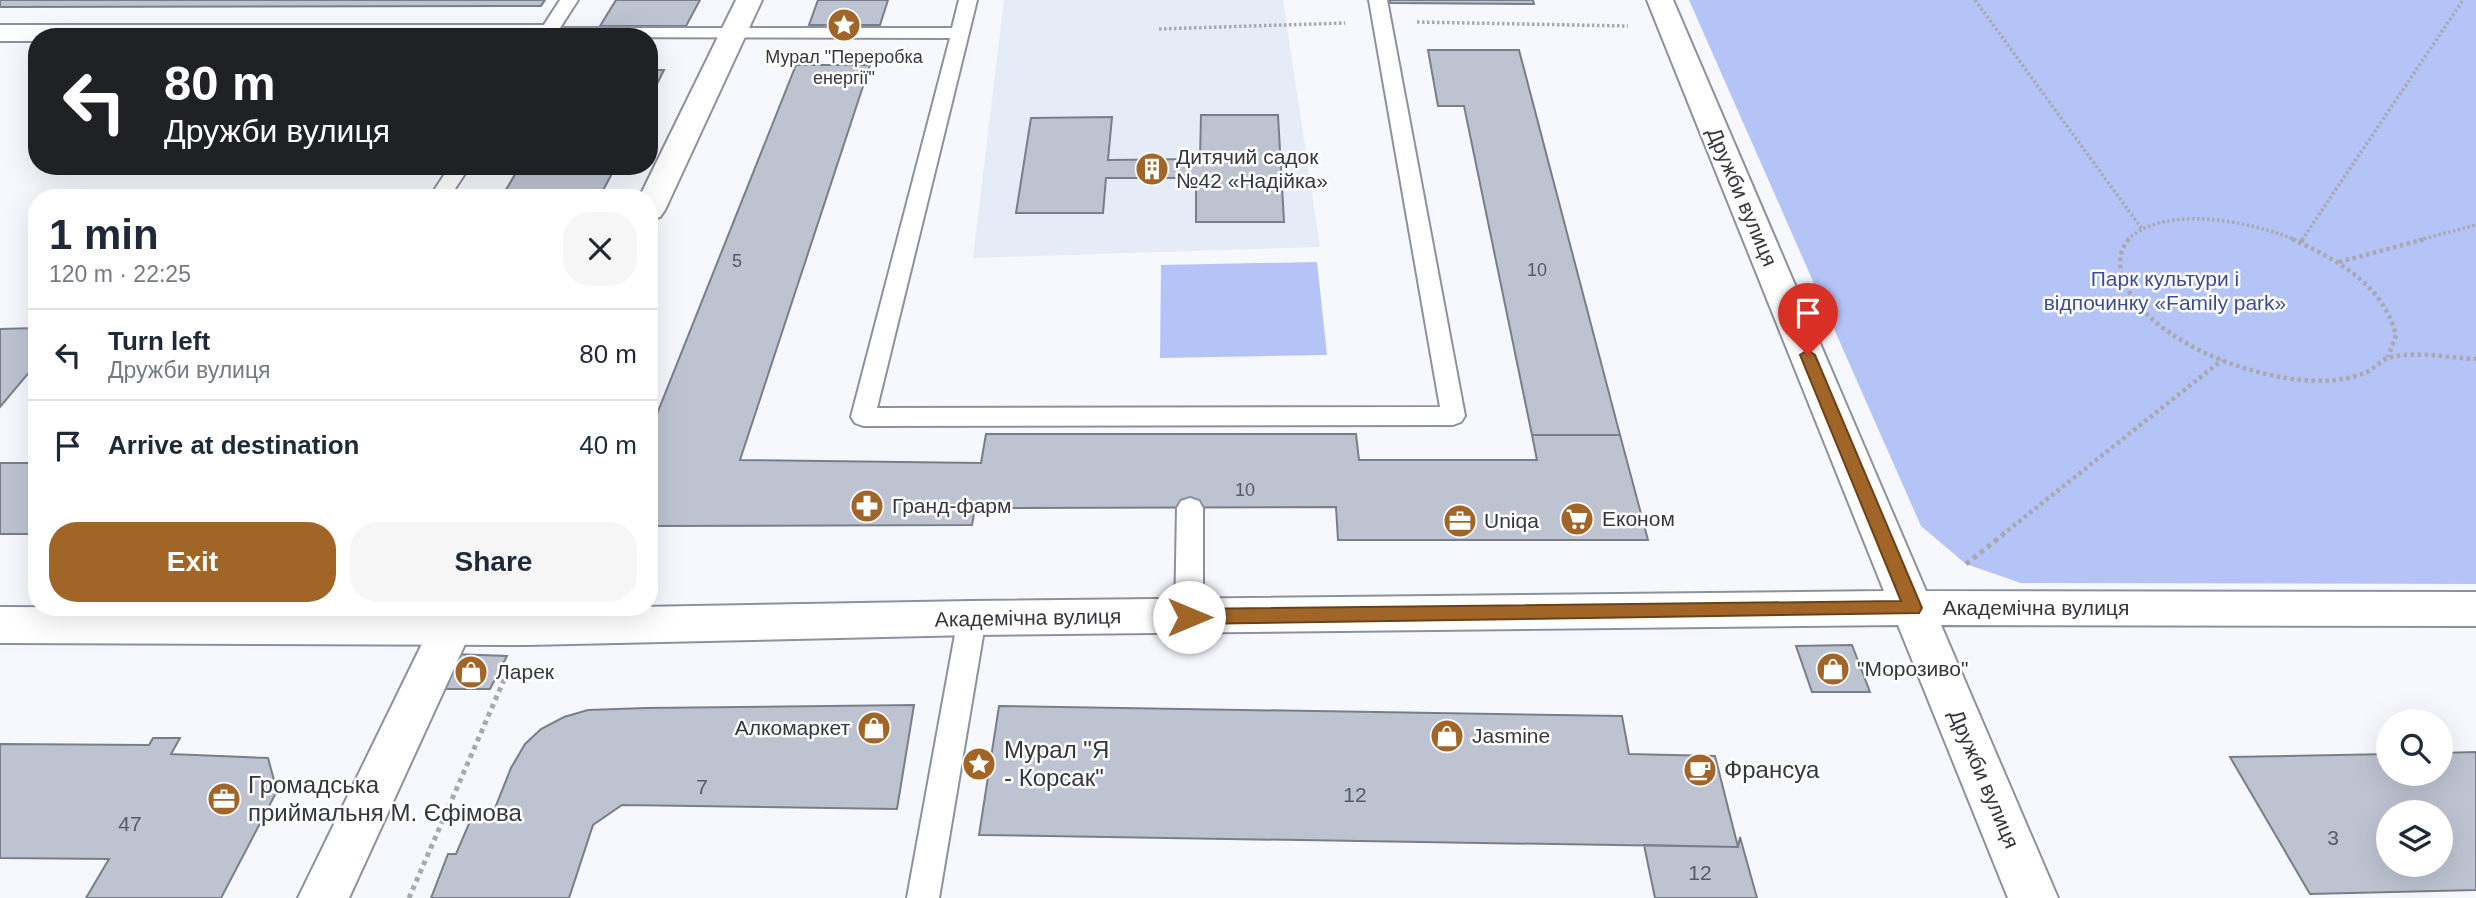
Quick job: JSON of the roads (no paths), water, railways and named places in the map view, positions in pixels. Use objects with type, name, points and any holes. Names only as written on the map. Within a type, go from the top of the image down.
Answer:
[{"type":"street","points":[[658,191],[749,0]]},
{"type":"street","name":"Дружби вулиця","points":[[1660,0],[2034,898]]},
{"type":"street","points":[[0,33],[28,33]]},
{"type":"street","name":"Академічна вулиця","points":[[0,625],[456,616],[527,627],[972,618],[1913,608],[2476,609]]},
{"type":"street","points":[[323,898],[456,616]]},
{"type":"lane","points":[[551,28],[569,0]]},
{"type":"lane","points":[[968,0],[863,417],[1453,416],[1378,0]]},
{"type":"lane","points":[[658,34],[960,33]]},
{"type":"lane","points":[[1189,617],[1190,508]]},
{"type":"lane","points":[[923,898],[972,618]]},
{"type":"place","name":"Мурал \"Переробка енергії\"","points":[[844,25]]},
{"type":"place","name":"Дитячий садок №42 «Надійка»","points":[[1152,169]]},
{"type":"place","name":"Гранд-фарм","points":[[867,506]]},
{"type":"place","name":"Економ","points":[[1577,519]]},
{"type":"place","name":"Uniqa","points":[[1460,521]]},
{"type":"place","name":"\"Морозиво\"","points":[[1833,669]]},
{"type":"place","name":"Ларек","points":[[471,672]]},
{"type":"place","name":"Алкомаркет","points":[[874,728]]},
{"type":"place","name":"Jasmine","points":[[1447,736]]},
{"type":"place","name":"Мурал \"Я - Корсак\"","points":[[979,764]]},
{"type":"place","name":"Франсуа","points":[[1700,770]]},
{"type":"place","name":"Громадська приймальня М. Єфімова","points":[[224,799]]},
{"type":"park label","name":"Парк культури і відпочинку «Family park»","points":[[2165,291]]}]
